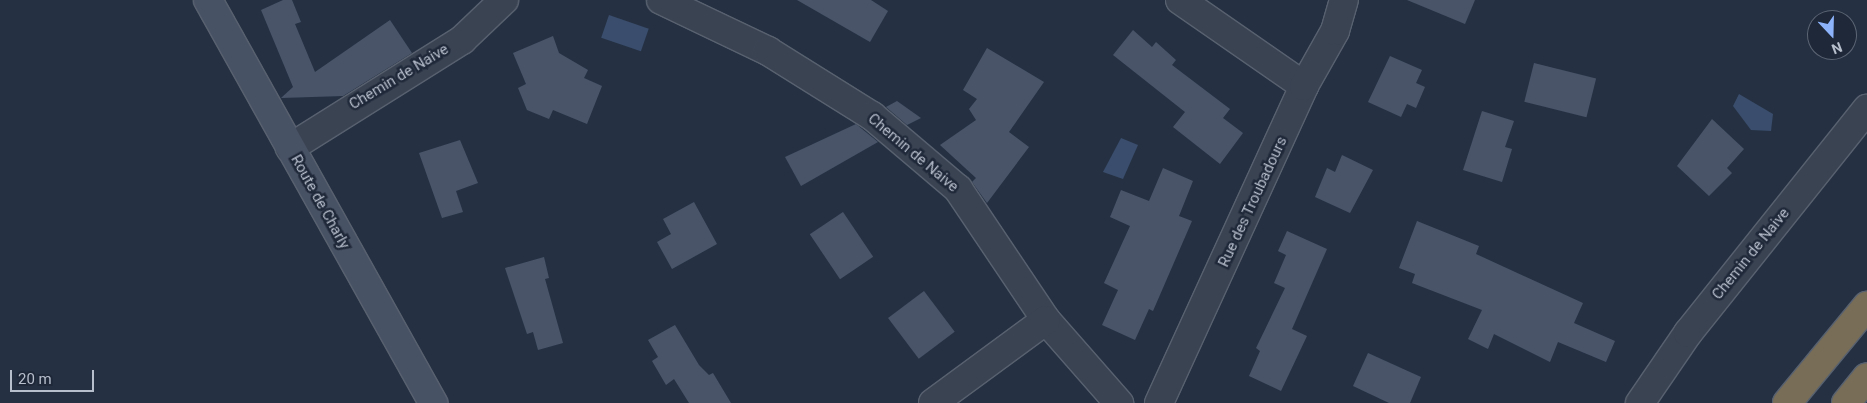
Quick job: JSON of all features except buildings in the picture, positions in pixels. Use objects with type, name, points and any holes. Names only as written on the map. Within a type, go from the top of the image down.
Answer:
[{"type":"highway","points":[[1787,403],[1867,306]]},
{"type":"highway","points":[[1846,403],[1867,377]]},
{"type":"main road","name":"Route de Charly","points":[[208,0],[433,403]]},
{"type":"street","name":"Chemin de Naive","points":[[290,148],[462,40],[504,0]]},
{"type":"street","name":"Chemin de Naive","points":[[661,0],[768,51],[879,122],[958,189],[1046,320],[1119,403]]},
{"type":"street","points":[[1180,0],[1304,86]]},
{"type":"street","name":"Rue des Troubadours","points":[[1159,403],[1304,86],[1336,31],[1344,0]]},
{"type":"street","name":"Chemin de Naive","points":[[1640,403],[1688,332],[1867,109]]},
{"type":"street","points":[[932,403],[1046,320]]},
{"type":"water","points":[[609,15],[649,29],[641,51],[601,38]]},
{"type":"water","points":[[1739,94],[1773,114],[1771,131],[1751,130],[1733,106]]},
{"type":"water","points":[[1121,138],[1138,145],[1123,179],[1103,172]]}]
